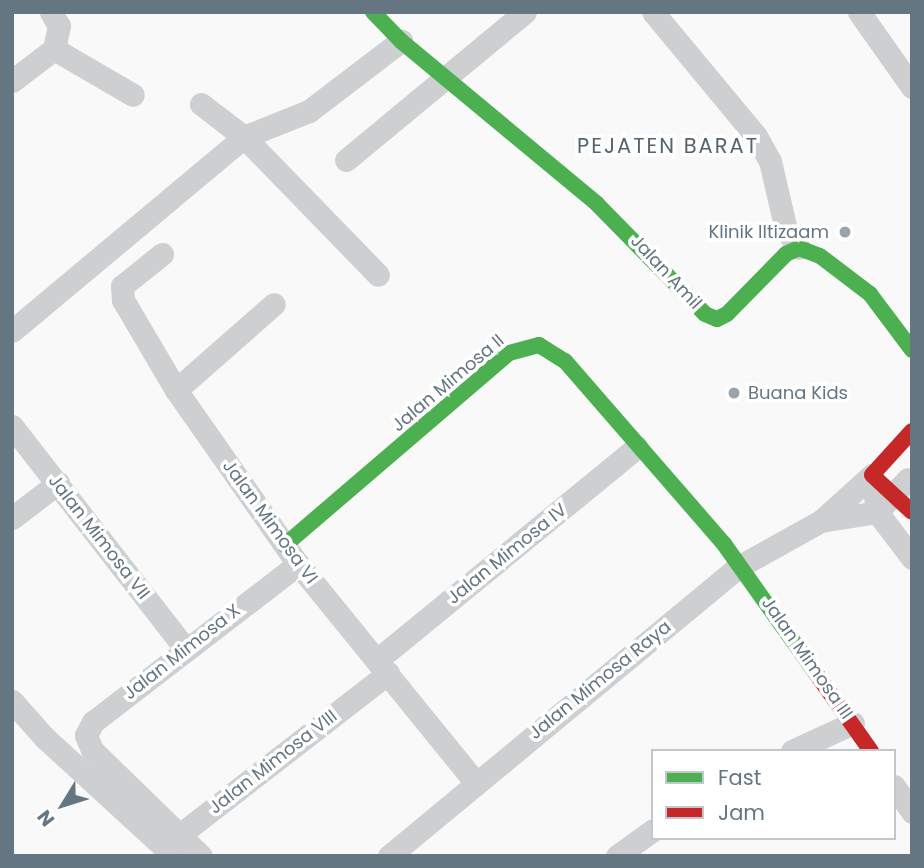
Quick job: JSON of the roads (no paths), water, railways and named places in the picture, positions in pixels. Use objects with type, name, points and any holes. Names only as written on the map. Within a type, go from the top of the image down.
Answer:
[{"type":"street","points":[[12,81],[54,48],[59,26],[51,12]]},
{"type":"street","name":"Jalan Amil","points":[[373,12],[401,41],[597,204],[710,317],[727,314],[786,254],[799,248]]},
{"type":"street","points":[[346,160],[525,12]]},
{"type":"street","points":[[653,12],[756,136],[769,161],[786,230],[799,248],[820,256],[870,294],[908,334]]},
{"type":"street","points":[[859,12],[912,87]]},
{"type":"street","points":[[12,331],[244,137],[309,111],[401,41]]},
{"type":"street","points":[[54,48],[133,95]]},
{"type":"street","points":[[201,104],[244,137],[378,275]]},
{"type":"street","name":"Jalan Mimosa VI","points":[[162,254],[122,286],[123,300],[176,390],[291,554],[475,782]]},
{"type":"street","points":[[176,390],[274,304]]},
{"type":"street","name":"Jalan Mimosa II","points":[[291,554],[509,354],[529,344],[552,350],[565,362],[740,566]]},
{"type":"street","name":"Jalan Mimosa VII","points":[[12,426],[185,648]]},
{"type":"street","points":[[912,431],[881,467],[877,512],[912,558]]},
{"type":"street","name":"Jalan Mimosa IV","points":[[382,667],[637,447]]},
{"type":"street","points":[[881,467],[905,485],[912,512]]},
{"type":"street","name":"Jalan Mimosa Raya","points":[[389,856],[475,782],[740,566],[821,521],[881,467]]},
{"type":"street","points":[[12,518],[58,484]]},
{"type":"street","points":[[877,512],[905,485]]},
{"type":"street","name":"Jalan Mimosa Raya","points":[[821,521],[877,512]]},
{"type":"street","name":"Jalan Mimosa X","points":[[170,848],[92,750],[86,735],[93,722],[185,648],[291,554]]},
{"type":"street","name":"Jalan Mimosa III","points":[[740,566],[870,749]]},
{"type":"street","name":"Jalan Mimosa VIII","points":[[170,848],[382,667]]},
{"type":"street","points":[[12,701],[45,738],[170,848],[201,856]]},
{"type":"street","points":[[796,749],[853,723]]},
{"type":"street","points":[[896,789],[912,812]]},
{"type":"street","points":[[618,856],[651,831]]},
{"type":"place","name":"Klinik Iltizaam","points":[[845,232]]},
{"type":"place","name":"Buana Kids","points":[[734,393]]},
{"type":"district","name":"PEJATEN BARAT","points":[[668,146]]}]
